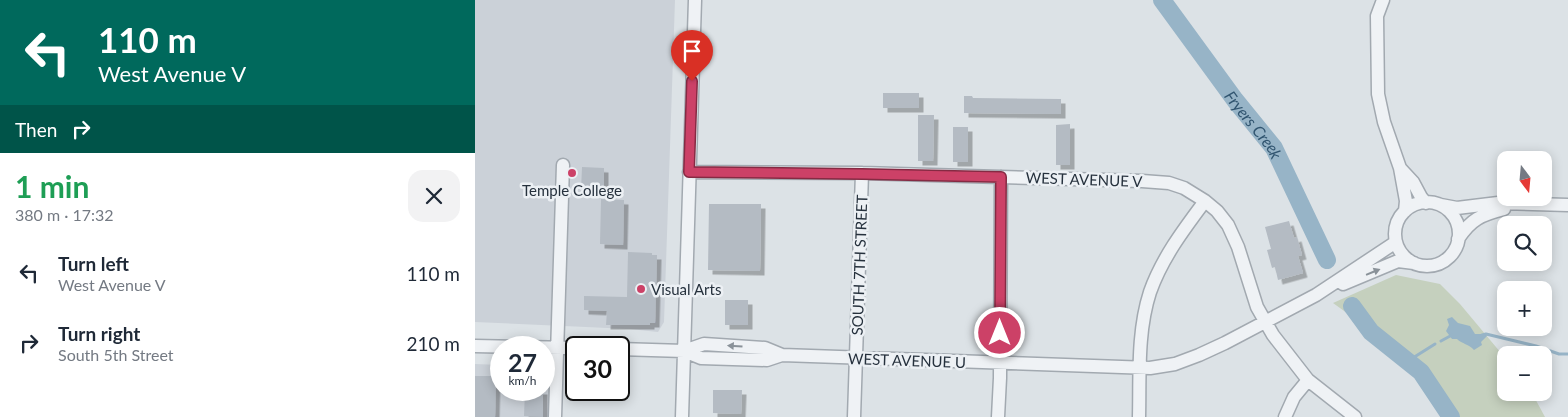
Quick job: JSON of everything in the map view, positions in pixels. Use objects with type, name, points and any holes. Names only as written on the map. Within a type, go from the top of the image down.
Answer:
[{"type":"street","points":[[682,417],[695,0]]},
{"type":"street","points":[[1383,0],[1377,16],[1378,94],[1385,122],[1401,168],[1406,201],[1405,211],[1397,226],[1396,242],[1405,257],[1415,263],[1431,266],[1446,260],[1456,247],[1467,226],[1485,214],[1519,206]]},
{"type":"street","points":[[555,417],[563,165]]},
{"type":"street","points":[[1401,168],[1426,202]]},
{"type":"street","name":"WEST AVENUE V","points":[[689,172],[1142,180],[1184,188],[1217,211],[1228,225],[1238,247],[1250,289],[1273,335],[1308,380],[1355,417]]},
{"type":"street","name":"SOUTH 7TH STREET","points":[[855,417],[862,174]]},
{"type":"street","points":[[998,417],[1001,177]]},
{"type":"street","points":[[1139,417],[1142,332],[1150,293],[1158,272],[1172,246],[1205,201]]},
{"type":"street","points":[[1405,211],[1426,202],[1457,208],[1497,203]]},
{"type":"street","points":[[1440,205],[1447,209],[1457,223],[1459,239]]},
{"type":"street","points":[[1553,205],[1568,205]]},
{"type":"street","name":"WEST AVENUE U","points":[[1316,295],[1396,242]]},
{"type":"street","name":"WEST AVENUE U","points":[[630,349],[684,350],[703,344],[765,348],[782,355],[1150,368],[1175,364],[1199,355],[1316,295],[1398,261],[1415,263]]},
{"type":"street","points":[[475,346],[565,348]]},
{"type":"street","points":[[1285,417],[1294,397],[1308,380]]},
{"type":"shaded area","name":"Temple College","points":[[475,0],[675,0],[664,322],[658,332],[475,322]]},
{"type":"shaded area","points":[[475,364],[490,365],[490,401],[551,401],[551,417],[475,417]]},
{"type":"green space","points":[[1396,275],[1440,284],[1460,304],[1497,348],[1497,401],[1536,401],[1545,417],[1453,417],[1423,370],[1333,303]]},
{"type":"water","points":[[1452,317],[1458,323],[1470,326],[1475,334],[1486,334],[1487,336],[1481,342],[1482,345],[1474,350],[1457,339],[1452,339],[1446,331],[1449,325],[1447,319]]},
{"type":"building","points":[[883,93],[919,93],[919,108],[883,108]]},
{"type":"building","points":[[964,96],[972,96],[973,98],[1061,99],[1061,114],[964,113]]},
{"type":"building","points":[[918,115],[934,115],[933,161],[918,161]]},
{"type":"building","points":[[1070,124],[1070,165],[1056,165],[1056,125]]},
{"type":"building","points":[[953,127],[968,127],[968,162],[953,162]]},
{"type":"building","points":[[582,167],[604,168],[604,191],[581,190]]},
{"type":"building","points":[[601,199],[624,200],[623,245],[600,244]]},
{"type":"building","points":[[709,204],[761,204],[760,271],[708,270]]},
{"type":"building","points":[[1289,221],[1294,238],[1297,237],[1302,255],[1298,256],[1303,273],[1278,280],[1275,267],[1272,268],[1267,250],[1271,249],[1265,227]]},
{"type":"building","name":"Visual Arts","points":[[628,252],[657,255],[655,323],[650,323],[650,325],[606,325],[607,311],[584,310],[584,296],[627,297]]},
{"type":"building","points":[[725,300],[748,300],[748,325],[725,325]]},
{"type":"building","points":[[475,376],[490,376],[490,401],[495,401],[495,417],[475,417]]},
{"type":"building","points":[[713,390],[742,390],[741,414],[713,413]]},
{"type":"building","points":[[525,401],[543,401],[543,417],[524,416]]},
{"type":"waterway","name":"Fryers Creek","points":[[1162,0],[1235,100],[1274,148],[1327,260]]},
{"type":"waterway","name":"Fryers Creek","points":[[1352,306],[1371,332],[1421,372],[1451,417]]},
{"type":"waterway","points":[[1482,335],[1486,334],[1536,346],[1559,354],[1568,354]]},
{"type":"waterway","points":[[1441,341],[1452,335]]},
{"type":"waterway","points":[[1408,361],[1435,344]]},
{"type":"place","name":"Temple College","points":[[572,173]]},
{"type":"place","name":"Visual Arts","points":[[641,289]]},
{"type":"route","points":[[692,81],[689,172],[1001,177],[1000,333]]}]
